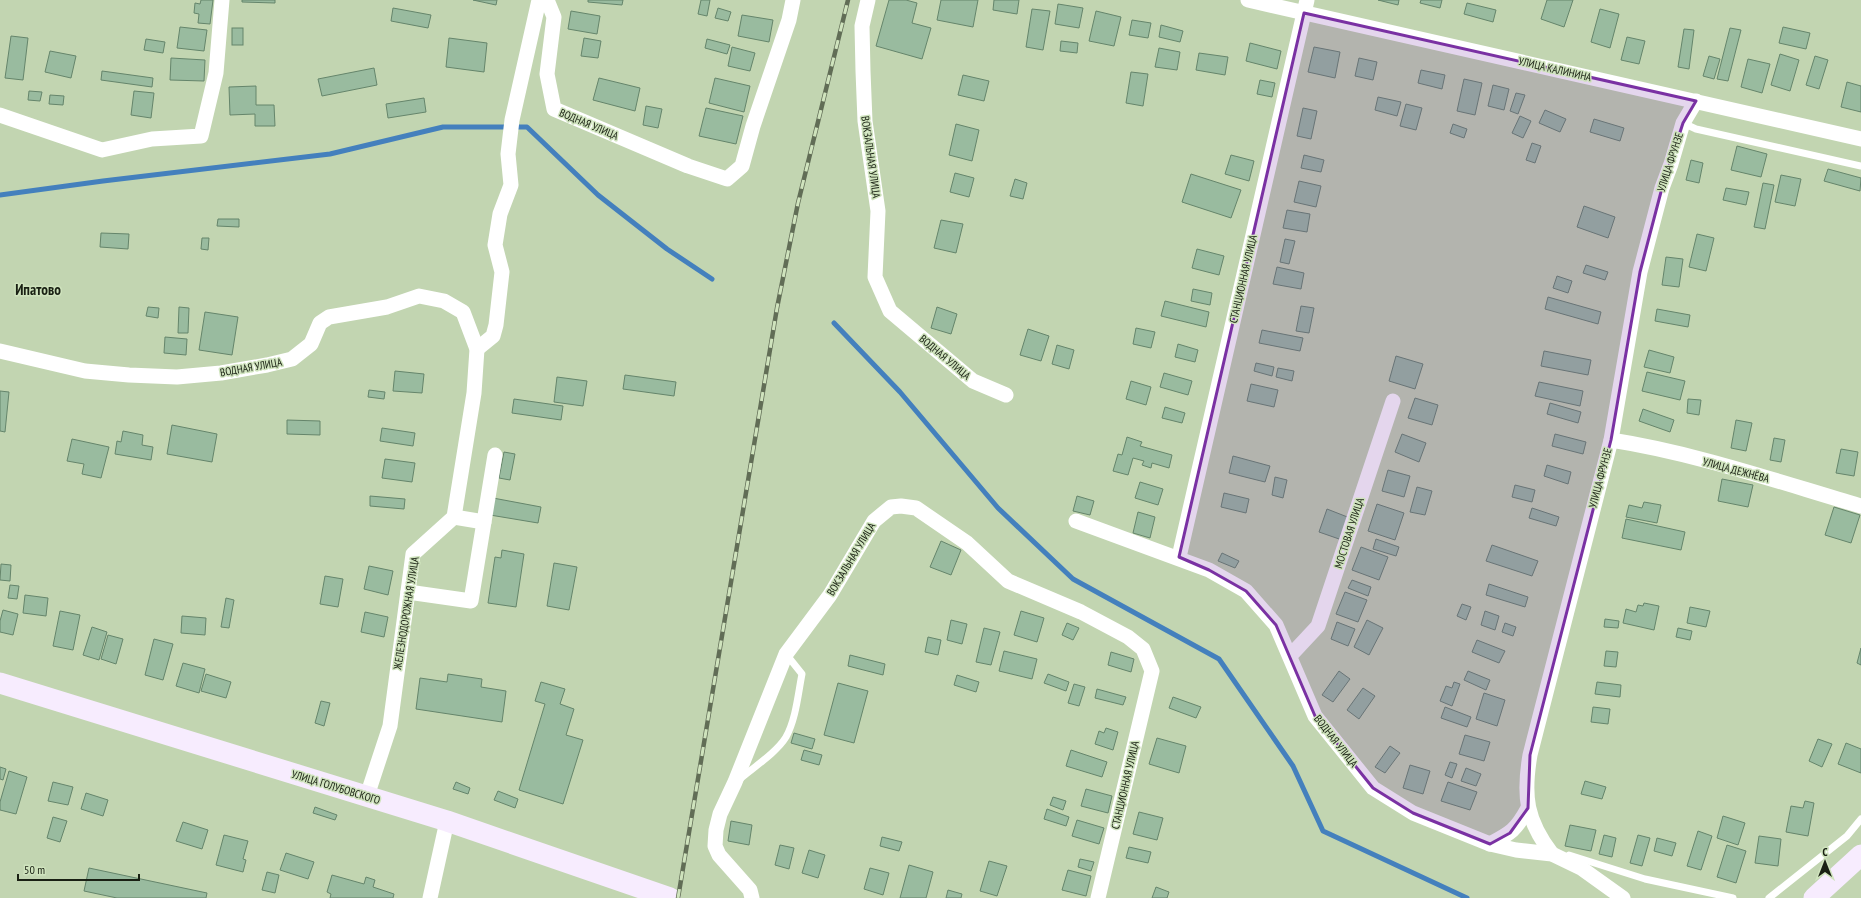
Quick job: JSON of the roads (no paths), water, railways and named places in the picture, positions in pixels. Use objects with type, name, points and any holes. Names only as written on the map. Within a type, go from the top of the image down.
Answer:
[{"type":"street","points":[[0,115],[102,150],[152,139],[201,136],[216,73],[222,0]]},
{"type":"street","points":[[484,522],[454,517],[474,393],[477,349],[493,336],[496,325],[502,272],[495,245],[500,214],[511,185],[508,154],[512,120],[539,0]]},
{"type":"street","name":"ВОДНАЯ УЛИЦА","points":[[547,0],[554,17],[547,74],[554,109],[688,166],[727,180],[742,166],[753,126],[789,20],[794,0]]},
{"type":"street","name":"ВОКЗАЛЬНАЯ УЛИЦА","points":[[868,0],[862,26],[864,114],[878,211],[875,278],[890,311]]},
{"type":"street","name":"УЛИЦА КАЛИНИНА","points":[[1248,0],[1306,6],[1696,101],[1861,139]]},
{"type":"street","name":"СТАНЦИОННАЯ УЛИЦА","points":[[1179,557],[1306,6]]},
{"type":"street","name":"УЛИЦА ФРУНЗЕ","points":[[1548,848],[1533,826],[1528,808],[1527,781],[1530,755],[1610,440],[1640,272],[1662,188],[1683,124],[1696,101]]},
{"type":"street","name":"ВОДНАЯ УЛИЦА","points":[[0,352],[85,371],[177,377],[221,373],[267,366],[292,359],[311,344],[320,323],[329,317],[386,307],[419,296],[444,301],[463,312],[477,349]]},
{"type":"street","name":"ВОДНАЯ УЛИЦА","points":[[890,311],[973,381],[1006,395]]},
{"type":"street","name":"МОСТОВАЯ УЛИЦА","points":[[1290,656],[1318,626],[1392,401]]},
{"type":"street","name":"УЛИЦА ДЕЖНЁВА","points":[[1610,440],[1639,444],[1739,470],[1861,506]]},
{"type":"street","points":[[408,592],[471,601],[495,455]]},
{"type":"street","name":"ВОКЗАЛЬНАЯ УЛИЦА","points":[[752,898],[750,890],[730,868],[715,846],[716,830],[720,814],[735,782],[786,654],[830,595],[874,521],[891,507],[909,506],[916,508],[967,543],[1008,581],[1081,612],[1128,637],[1143,650],[1152,671]]},
{"type":"street","name":"ЖЕЛЕЗНОДОРОЖНАЯ УЛИЦА","points":[[367,796],[390,726],[413,554],[454,517]]},
{"type":"street","name":"ВОДНАЯ УЛИЦА","points":[[1076,521],[1179,557],[1209,570],[1246,591],[1276,625],[1315,716],[1374,788],[1413,813],[1490,844],[1516,850],[1548,848],[1581,868],[1623,898]]},
{"type":"street","name":"СТАНЦИОННАЯ УЛИЦА","points":[[1098,898],[1152,671]]},
{"type":"street","name":"УЛИЦА ГОЛУБОВСКОГО","points":[[0,683],[447,821],[670,898]]},
{"type":"street","points":[[1490,844],[1510,833],[1519,824],[1528,808]]},
{"type":"street","points":[[430,898],[447,821]]},
{"type":"street","points":[[1814,898],[1861,855]]},
{"type":"lane","points":[[1683,124],[1696,129],[1861,166]]},
{"type":"lane","points":[[735,782],[770,754],[786,737],[793,717],[802,674],[786,654]]},
{"type":"lane","points":[[1769,898],[1847,836],[1861,819]]},
{"type":"lane","points":[[1548,848],[1645,879],[1733,898]]},
{"type":"waterway","points":[[0,195],[330,154],[443,127],[527,127],[598,195],[667,249],[712,279]]},
{"type":"waterway","points":[[834,323],[900,392],[998,508],[1073,579],[1219,659],[1293,766],[1323,831],[1467,898]]},
{"type":"railway","points":[[678,898],[777,308],[798,203],[848,0]]},
{"type":"district","name":"Ипатово","points":[[38,289]]}]
